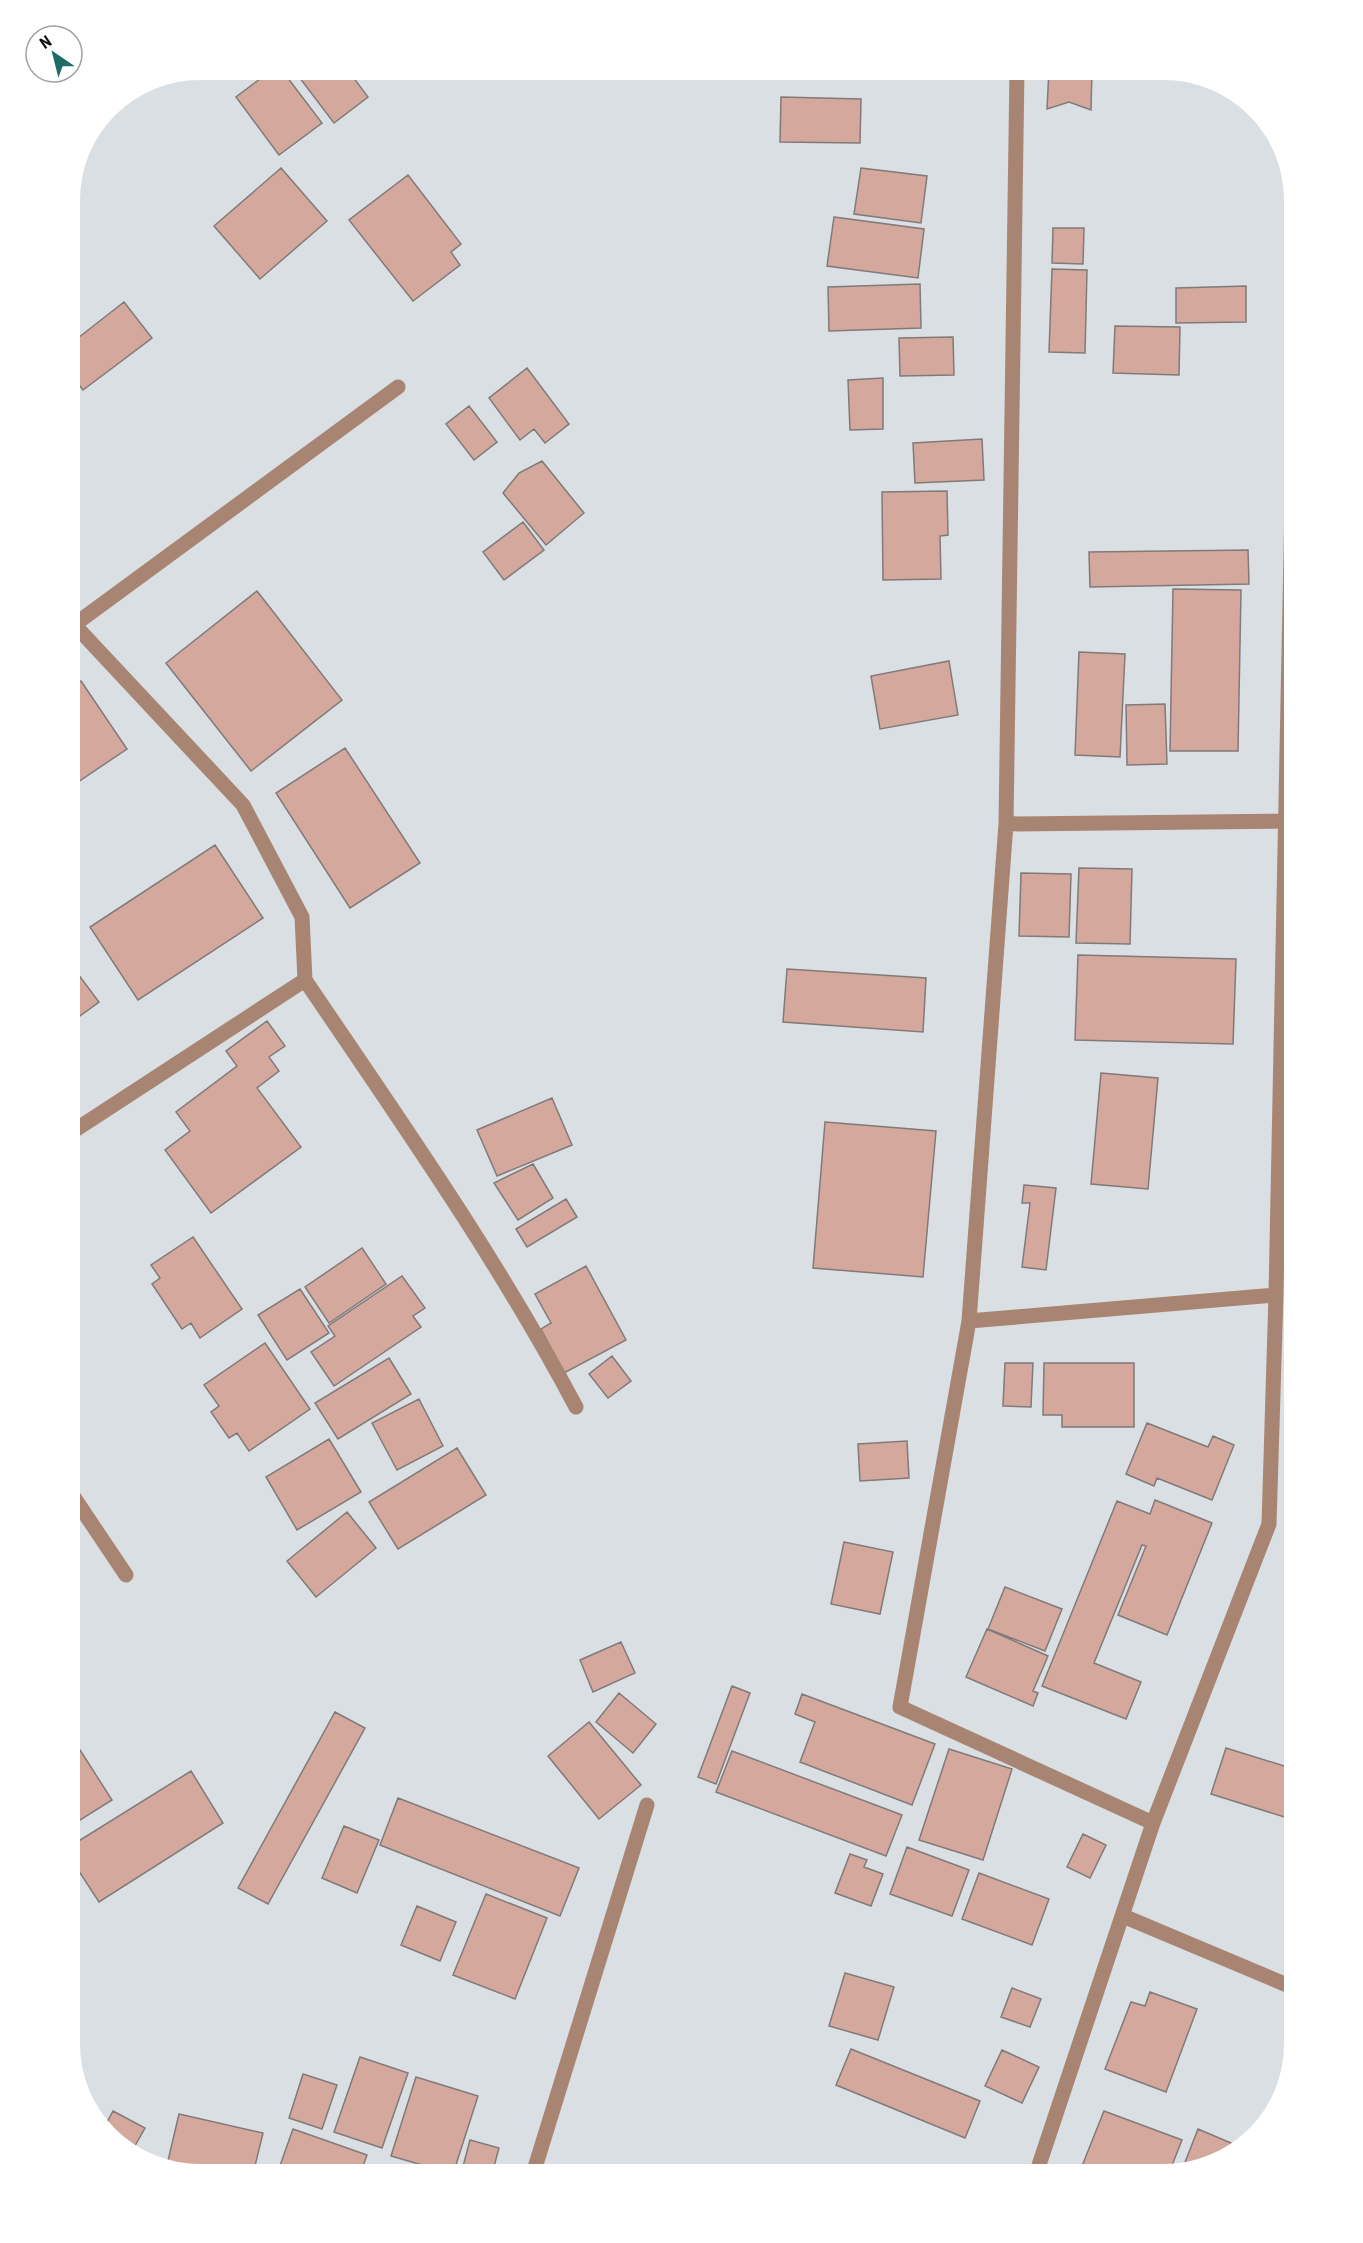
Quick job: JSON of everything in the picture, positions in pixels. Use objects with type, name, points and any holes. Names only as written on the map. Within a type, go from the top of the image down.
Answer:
[{"type":"street","points":[[1017,80],[1006,824],[969,1321],[900,1707],[1153,1823]]},
{"type":"street","points":[[80,616],[398,387]]},
{"type":"street","points":[[80,631],[243,805],[302,917],[305,980],[419,1148],[542,1344],[576,1407]]},
{"type":"street","points":[[1006,824],[1284,821]]},
{"type":"street","points":[[1039,2164],[1153,1823],[1269,1524],[1284,874]]},
{"type":"street","points":[[79,1127],[305,980]]},
{"type":"street","points":[[969,1321],[1276,1295]]},
{"type":"street","points":[[79,1505],[126,1575]]},
{"type":"street","points":[[536,2163],[647,1805]]},
{"type":"street","points":[[1123,1916],[1284,1984]]},
{"type":"building","points":[[258,80],[289,80],[322,123],[279,155],[236,97]]},
{"type":"building","points":[[301,80],[355,80],[368,97],[334,123]]},
{"type":"building","points":[[1048,80],[1092,80],[1091,110],[1069,102],[1047,109]]},
{"type":"building","points":[[781,97],[861,99],[860,143],[780,142]]},
{"type":"building","points":[[281,168],[327,221],[260,279],[214,226]]},
{"type":"building","points":[[861,168],[927,176],[921,223],[854,214]]},
{"type":"building","points":[[408,175],[461,244],[451,252],[460,265],[413,301],[349,220]]},
{"type":"building","points":[[834,217],[924,229],[918,278],[827,266]]},
{"type":"building","points":[[1053,228],[1084,228],[1083,264],[1052,263]]},
{"type":"building","points":[[1052,269],[1087,270],[1085,353],[1049,352]]},
{"type":"building","points":[[920,284],[921,328],[829,331],[828,287]]},
{"type":"building","points":[[1246,286],[1246,322],[1176,323],[1176,288]]},
{"type":"building","points":[[124,302],[152,338],[83,390],[80,386],[80,336]]},
{"type":"building","points":[[1115,326],[1180,327],[1179,375],[1113,373]]},
{"type":"building","points":[[953,337],[954,375],[900,376],[899,338]]},
{"type":"building","points":[[527,368],[569,424],[545,443],[534,429],[520,440],[489,398]]},
{"type":"building","points":[[883,378],[883,429],[850,430],[848,380]]},
{"type":"building","points":[[469,406],[497,442],[474,460],[446,424]]},
{"type":"building","points":[[982,439],[984,480],[915,483],[913,443]]},
{"type":"building","points":[[542,461],[584,513],[546,545],[503,493],[519,473]]},
{"type":"building","points":[[947,491],[948,535],[940,536],[941,579],[883,580],[882,492]]},
{"type":"building","points":[[523,522],[544,550],[504,580],[483,552]]},
{"type":"building","points":[[1248,550],[1249,584],[1090,587],[1089,552]]},
{"type":"building","points":[[1173,589],[1241,590],[1238,751],[1170,751]]},
{"type":"building","points":[[257,591],[342,700],[251,771],[166,663]]},
{"type":"building","points":[[1079,652],[1125,654],[1120,757],[1075,755]]},
{"type":"building","points":[[949,661],[958,715],[880,729],[871,676]]},
{"type":"building","points":[[80,682],[127,749],[80,781]]},
{"type":"building","points":[[1165,704],[1167,764],[1127,765],[1126,705]]},
{"type":"building","points":[[345,748],[420,863],[350,908],[276,793]]},
{"type":"building","points":[[215,845],[263,918],[138,1000],[90,927]]},
{"type":"building","points":[[1079,868],[1132,869],[1130,944],[1076,943]]},
{"type":"building","points":[[1021,873],[1071,874],[1069,937],[1019,936]]},
{"type":"building","points":[[1078,955],[1236,959],[1233,1044],[1075,1040]]},
{"type":"building","points":[[787,969],[926,978],[923,1032],[783,1022]]},
{"type":"building","points":[[80,976],[99,1002],[80,1016]]},
{"type":"building","points":[[267,1021],[285,1046],[269,1057],[279,1071],[257,1088],[301,1147],[211,1213],[165,1150],[190,1131],[176,1112],[237,1066],[226,1051]]},
{"type":"building","points":[[1101,1073],[1158,1078],[1148,1189],[1091,1184]]},
{"type":"building","points":[[552,1098],[572,1145],[497,1176],[477,1130]]},
{"type":"building","points":[[825,1122],[936,1131],[923,1277],[813,1268]]},
{"type":"building","points":[[533,1164],[553,1198],[518,1220],[494,1183]]},
{"type":"building","points":[[1024,1185],[1056,1188],[1046,1270],[1022,1267],[1030,1203],[1022,1203]]},
{"type":"building","points":[[566,1199],[577,1217],[527,1247],[516,1229]]},
{"type":"building","points":[[193,1237],[242,1309],[200,1338],[191,1323],[182,1329],[152,1284],[160,1278],[151,1265]]},
{"type":"building","points":[[362,1248],[386,1284],[329,1323],[305,1287]]},
{"type":"building","points":[[586,1266],[626,1340],[564,1373],[541,1329],[551,1323],[535,1294]]},
{"type":"building","points":[[402,1276],[425,1308],[413,1316],[421,1327],[334,1386],[311,1352],[335,1336],[328,1326]]},
{"type":"building","points":[[300,1289],[329,1333],[287,1360],[258,1315]]},
{"type":"building","points":[[265,1343],[310,1409],[249,1451],[237,1433],[229,1438],[211,1412],[219,1406],[204,1385]]},
{"type":"building","points":[[612,1356],[631,1381],[608,1398],[589,1374]]},
{"type":"building","points":[[389,1358],[411,1394],[338,1439],[315,1403]]},
{"type":"building","points":[[1005,1363],[1033,1363],[1031,1407],[1003,1406]]},
{"type":"building","points":[[1044,1363],[1134,1363],[1134,1427],[1062,1427],[1062,1415],[1043,1415]]},
{"type":"building","points":[[419,1399],[443,1446],[397,1470],[372,1423]]},
{"type":"building","points":[[1147,1423],[1208,1447],[1213,1436],[1234,1445],[1212,1500],[1157,1478],[1154,1486],[1126,1474]]},
{"type":"building","points":[[329,1439],[361,1492],[297,1530],[266,1477]]},
{"type":"building","points":[[907,1441],[909,1478],[860,1481],[858,1444]]},
{"type":"building","points":[[457,1448],[486,1495],[398,1549],[369,1502]]},
{"type":"building","points":[[1155,1500],[1212,1523],[1167,1635],[1118,1615],[1146,1546],[1142,1545],[1094,1663],[1141,1682],[1126,1719],[1042,1686],[1117,1501],[1150,1514]]},
{"type":"building","points":[[347,1512],[376,1548],[316,1597],[287,1561]]},
{"type":"building","points":[[844,1542],[893,1552],[880,1614],[831,1604]]},
{"type":"building","points":[[1005,1587],[1062,1609],[1045,1651],[988,1629]]},
{"type":"building","points":[[987,1629],[1048,1656],[1033,1691],[1038,1693],[1033,1706],[966,1677]]},
{"type":"building","points":[[621,1642],[635,1673],[593,1692],[580,1660]]},
{"type":"building","points":[[732,1686],[750,1693],[716,1784],[698,1777]]},
{"type":"building","points":[[619,1693],[656,1724],[633,1753],[596,1722]]},
{"type":"building","points":[[802,1694],[935,1744],[912,1805],[800,1762],[815,1722],[795,1714]]},
{"type":"building","points":[[335,1712],[365,1728],[268,1904],[238,1888]]},
{"type":"building","points":[[589,1722],[641,1785],[599,1819],[548,1756]]},
{"type":"building","points":[[1226,1748],[1284,1766],[1284,1817],[1211,1794]]},
{"type":"building","points":[[949,1749],[1012,1769],[983,1860],[919,1840]]},
{"type":"building","points":[[79,1751],[112,1800],[79,1821]]},
{"type":"building","points":[[732,1751],[902,1815],[886,1856],[716,1792]]},
{"type":"building","points":[[191,1771],[223,1823],[99,1902],[79,1871],[79,1841]]},
{"type":"building","points":[[398,1798],[579,1868],[560,1916],[380,1845]]},
{"type":"building","points":[[344,1826],[379,1840],[357,1893],[322,1878]]},
{"type":"building","points":[[1083,1834],[1106,1845],[1090,1878],[1067,1867]]},
{"type":"building","points":[[907,1847],[969,1870],[952,1916],[890,1894]]},
{"type":"building","points":[[850,1854],[867,1860],[864,1867],[883,1874],[871,1906],[835,1893]]},
{"type":"building","points":[[979,1873],[1049,1899],[1032,1945],[962,1919]]},
{"type":"building","points":[[486,1894],[547,1918],[515,1999],[453,1975]]},
{"type":"building","points":[[417,1906],[456,1922],[440,1961],[401,1945]]},
{"type":"building","points":[[845,1973],[894,1987],[878,2040],[829,2026]]},
{"type":"building","points":[[1012,1988],[1041,1999],[1030,2027],[1001,2017]]},
{"type":"building","points":[[1150,1992],[1197,2009],[1166,2092],[1105,2069],[1131,2002],[1145,2006]]},
{"type":"building","points":[[851,2049],[980,2101],[965,2138],[836,2085]]},
{"type":"building","points":[[1002,2050],[1039,2067],[1022,2103],[985,2086]]},
{"type":"building","points":[[360,2057],[408,2073],[382,2148],[334,2132]]},
{"type":"building","points":[[303,2074],[337,2085],[322,2129],[289,2118]]},
{"type":"building","points":[[416,2077],[478,2096],[456,2163],[416,2163],[391,2156]]},
{"type":"building","points":[[113,2111],[145,2128],[136,2145],[108,2121]]},
{"type":"building","points":[[1104,2111],[1182,2140],[1173,2163],[1083,2164]]},
{"type":"building","points":[[179,2114],[263,2133],[256,2163],[192,2163],[168,2159]]},
{"type":"building","points":[[293,2129],[367,2155],[364,2163],[281,2163]]},
{"type":"building","points":[[1198,2129],[1230,2143],[1209,2154],[1186,2161]]},
{"type":"building","points":[[470,2140],[499,2148],[495,2163],[464,2163]]}]
